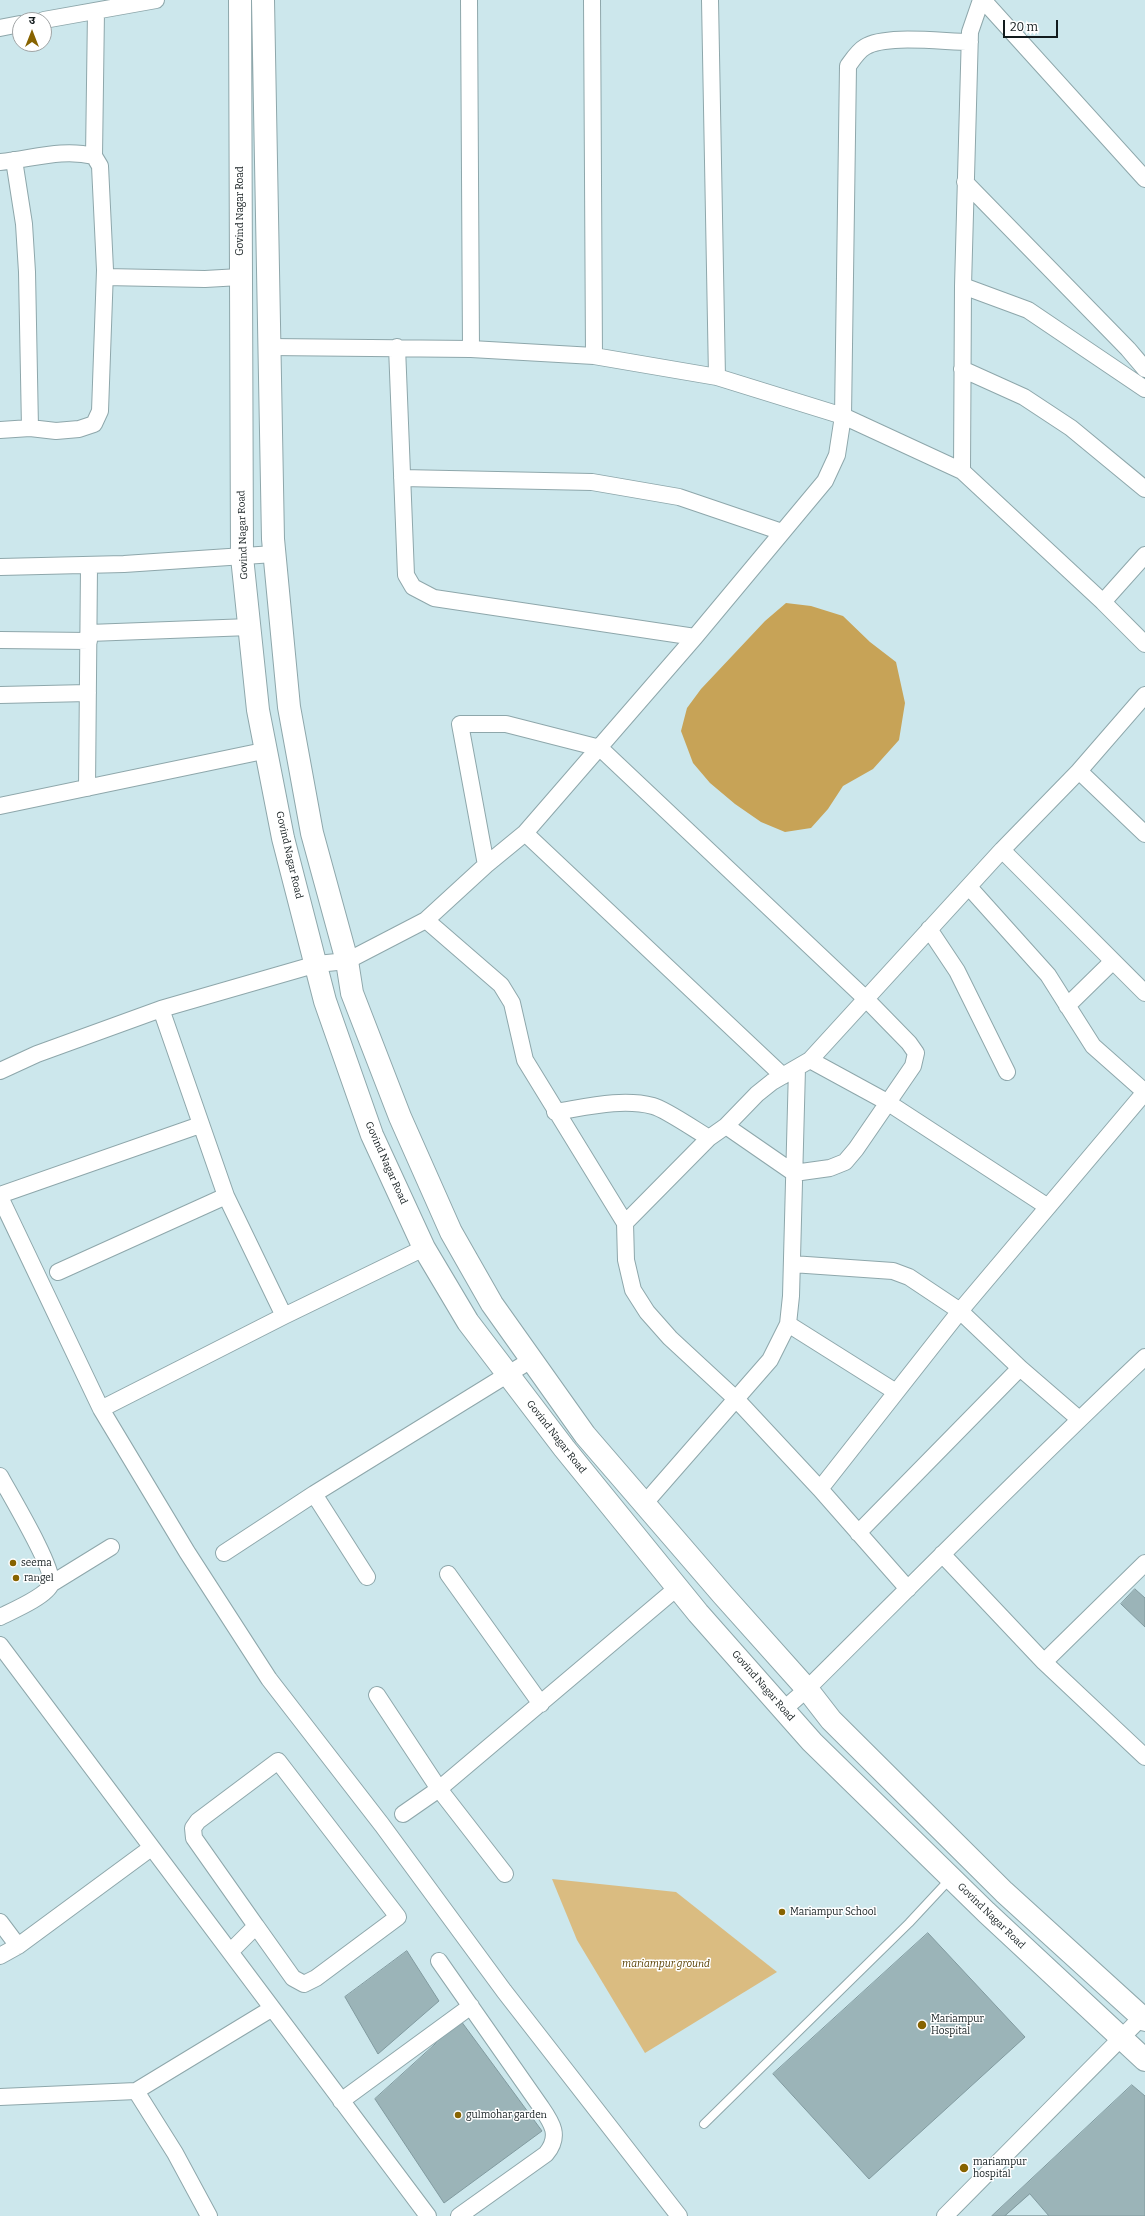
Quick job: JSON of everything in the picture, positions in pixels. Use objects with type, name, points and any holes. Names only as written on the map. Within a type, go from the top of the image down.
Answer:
[{"type":"main road","name":"Govind Nagar Road","points":[[240,0],[242,557],[258,710],[268,750],[283,838],[317,964],[325,1001],[372,1135],[424,1248],[468,1322],[564,1448],[678,1587],[812,1742],[951,1878],[1145,2060]]},
{"type":"main road","points":[[263,0],[274,554],[289,707],[312,833],[347,961],[352,993],[400,1117],[451,1232],[492,1304],[585,1435],[723,1595],[807,1689],[831,1720],[1004,1892],[1144,2017]]},
{"type":"street","points":[[52,19],[156,0]]},
{"type":"street","points":[[470,0],[471,349]]},
{"type":"street","points":[[592,0],[594,356]]},
{"type":"street","points":[[710,0],[717,377]]},
{"type":"street","points":[[962,471],[963,286],[970,32],[982,0],[1145,179]]},
{"type":"street","points":[[0,430],[30,428],[56,431],[78,429],[94,424],[100,411],[105,277],[100,166],[94,156],[96,11]]},
{"type":"street","points":[[0,28],[12,26]]},
{"type":"street","points":[[0,1071],[37,1054],[161,1009],[317,964],[347,961],[426,920],[486,865],[525,833],[600,748],[825,482],[837,455],[843,416],[848,66],[865,47],[885,40],[970,42]]},
{"type":"street","points":[[30,428],[28,272],[24,224],[7,161],[61,152],[79,152],[94,156]]},
{"type":"street","points":[[965,182],[1128,349],[1145,369]]},
{"type":"street","points":[[105,277],[205,279],[240,277]]},
{"type":"street","points":[[963,286],[1028,310],[1145,389]]},
{"type":"street","points":[[269,347],[397,347],[471,349],[594,356],[717,377],[843,416],[962,471],[1145,644]]},
{"type":"street","points":[[397,347],[406,575],[413,587],[434,598],[694,637]]},
{"type":"street","points":[[962,369],[1024,397],[1038,406],[1071,428],[1145,489]]},
{"type":"street","points":[[402,478],[592,482],[679,497],[782,532]]},
{"type":"street","points":[[0,567],[89,566],[274,554]]},
{"type":"street","points":[[1102,602],[1145,555]]},
{"type":"street","points":[[87,788],[89,566]]},
{"type":"street","points":[[0,640],[89,637],[250,627]]},
{"type":"street","points":[[0,695],[88,693]]},
{"type":"street","points":[[625,1223],[709,1138],[726,1126],[756,1094],[804,1064],[867,1000],[929,929],[1002,850],[1080,771],[1145,695]]},
{"type":"street","points":[[486,865],[460,724],[506,724],[600,748],[867,1000],[909,1043],[916,1053],[913,1066],[845,1162],[830,1168],[794,1173],[726,1126]]},
{"type":"street","points":[[0,806],[268,750]]},
{"type":"street","points":[[1080,771],[1145,834]]},
{"type":"street","points":[[525,833],[783,1076]]},
{"type":"street","points":[[1002,850],[1145,992]]},
{"type":"street","points":[[820,1489],[960,1311],[1145,1092],[1093,1046],[1038,963],[969,887]]},
{"type":"street","points":[[426,920],[500,984],[512,1003],[525,1060],[555,1112],[625,1223],[626,1260],[632,1290],[647,1312],[670,1338],[737,1400],[820,1489],[908,1589]]},
{"type":"street","points":[[929,929],[957,971],[1007,1072]]},
{"type":"street","points":[[1067,1006],[1113,961]]},
{"type":"street","points":[[161,1009],[200,1125],[226,1196],[284,1316]]},
{"type":"street","points":[[804,1064],[887,1102],[1048,1207]]},
{"type":"street","points":[[645,1503],[737,1400],[770,1360],[788,1324],[791,1296],[794,1173],[804,1064]]},
{"type":"street","points":[[555,1112],[600,1105],[628,1103],[655,1106],[709,1138]]},
{"type":"street","points":[[200,1125],[0,1196],[101,1409],[188,1552],[269,1679],[382,1825],[504,1991],[679,2216]]},
{"type":"street","points":[[58,1272],[226,1196]]},
{"type":"street","points":[[101,1409],[284,1316],[424,1248]]},
{"type":"street","points":[[792,1264],[893,1270],[909,1277],[960,1311],[1020,1368],[1079,1419]]},
{"type":"street","points":[[788,1324],[896,1392]]},
{"type":"street","points":[[783,1710],[807,1689],[942,1554],[1046,1454],[1079,1419],[1145,1357]]},
{"type":"street","points":[[224,1552],[314,1494],[531,1360]]},
{"type":"street","points":[[858,1533],[1020,1368]]},
{"type":"street","points":[[0,1476],[44,1558],[51,1577],[50,1584],[45,1592],[0,1617]]},
{"type":"street","points":[[314,1494],[368,1577]]},
{"type":"street","points":[[50,1584],[111,1547]]},
{"type":"street","points":[[942,1554],[1044,1662],[1145,1757]]},
{"type":"street","points":[[1044,1662],[1145,1564]]},
{"type":"street","points":[[448,1574],[541,1704]]},
{"type":"street","points":[[403,1814],[439,1789],[678,1587]]},
{"type":"street","points":[[0,1645],[151,1848],[231,1951],[271,2009],[428,2216]]},
{"type":"street","points":[[377,1695],[439,1789],[505,1874]]},
{"type":"street","points":[[278,1761],[398,1916],[316,1978],[304,1984],[293,1978],[256,1926],[194,1838],[193,1828],[198,1820],[278,1761]]},
{"type":"street","points":[[0,1956],[18,1946],[151,1848]]},
{"type":"street","points":[[0,1922],[18,1946]]},
{"type":"street","points":[[231,1951],[256,1926]]},
{"type":"street","points":[[439,1961],[552,2124],[554,2136],[552,2147],[546,2154],[459,2216]]},
{"type":"street","points":[[341,2101],[471,2006]]},
{"type":"street","points":[[0,2097],[136,2091],[271,2009]]},
{"type":"street","points":[[945,2216],[1120,2038],[1144,2017]]},
{"type":"street","points":[[136,2091],[175,2153],[209,2216]]},
{"type":"lane","points":[[704,2124],[903,1928],[951,1878]]},
{"type":"green space","name":"mariampur ground","points":[[552,1879],[676,1892],[777,1972],[645,2053],[577,1940]]},
{"type":"shaded area","points":[[786,603],[811,606],[843,616],[870,642],[896,662],[905,703],[899,740],[873,769],[843,786],[828,809],[811,828],[785,832],[761,822],[735,804],[710,783],[693,763],[681,731],[687,708],[701,689],[765,621]]},
{"type":"building","points":[[1135,1589],[1145,1598],[1145,1627],[1121,1604]]},
{"type":"building","points":[[928,1933],[1025,2037],[869,2179],[773,2074]]},
{"type":"building","points":[[407,1951],[439,2001],[378,2054],[345,1997]]},
{"type":"building","name":"gulmohar garden","points":[[461,2021],[542,2131],[444,2203],[375,2099]]},
{"type":"building","points":[[1132,2085],[1145,2096],[1145,2216],[992,2216]]},
{"type":"building","points":[[1030,2194],[1049,2216],[1005,2216]]},
{"type":"place","name":"seema","points":[[13,1563]]},
{"type":"place","name":"rangel","points":[[16,1578]]},
{"type":"place","name":"Mariampur School","points":[[782,1912]]},
{"type":"place","name":"Mariampur Hospital","points":[[922,2025]]},
{"type":"place","name":"gulmohar garden","points":[[458,2115]]},
{"type":"place","name":"mariampur hospital","points":[[964,2168]]}]
